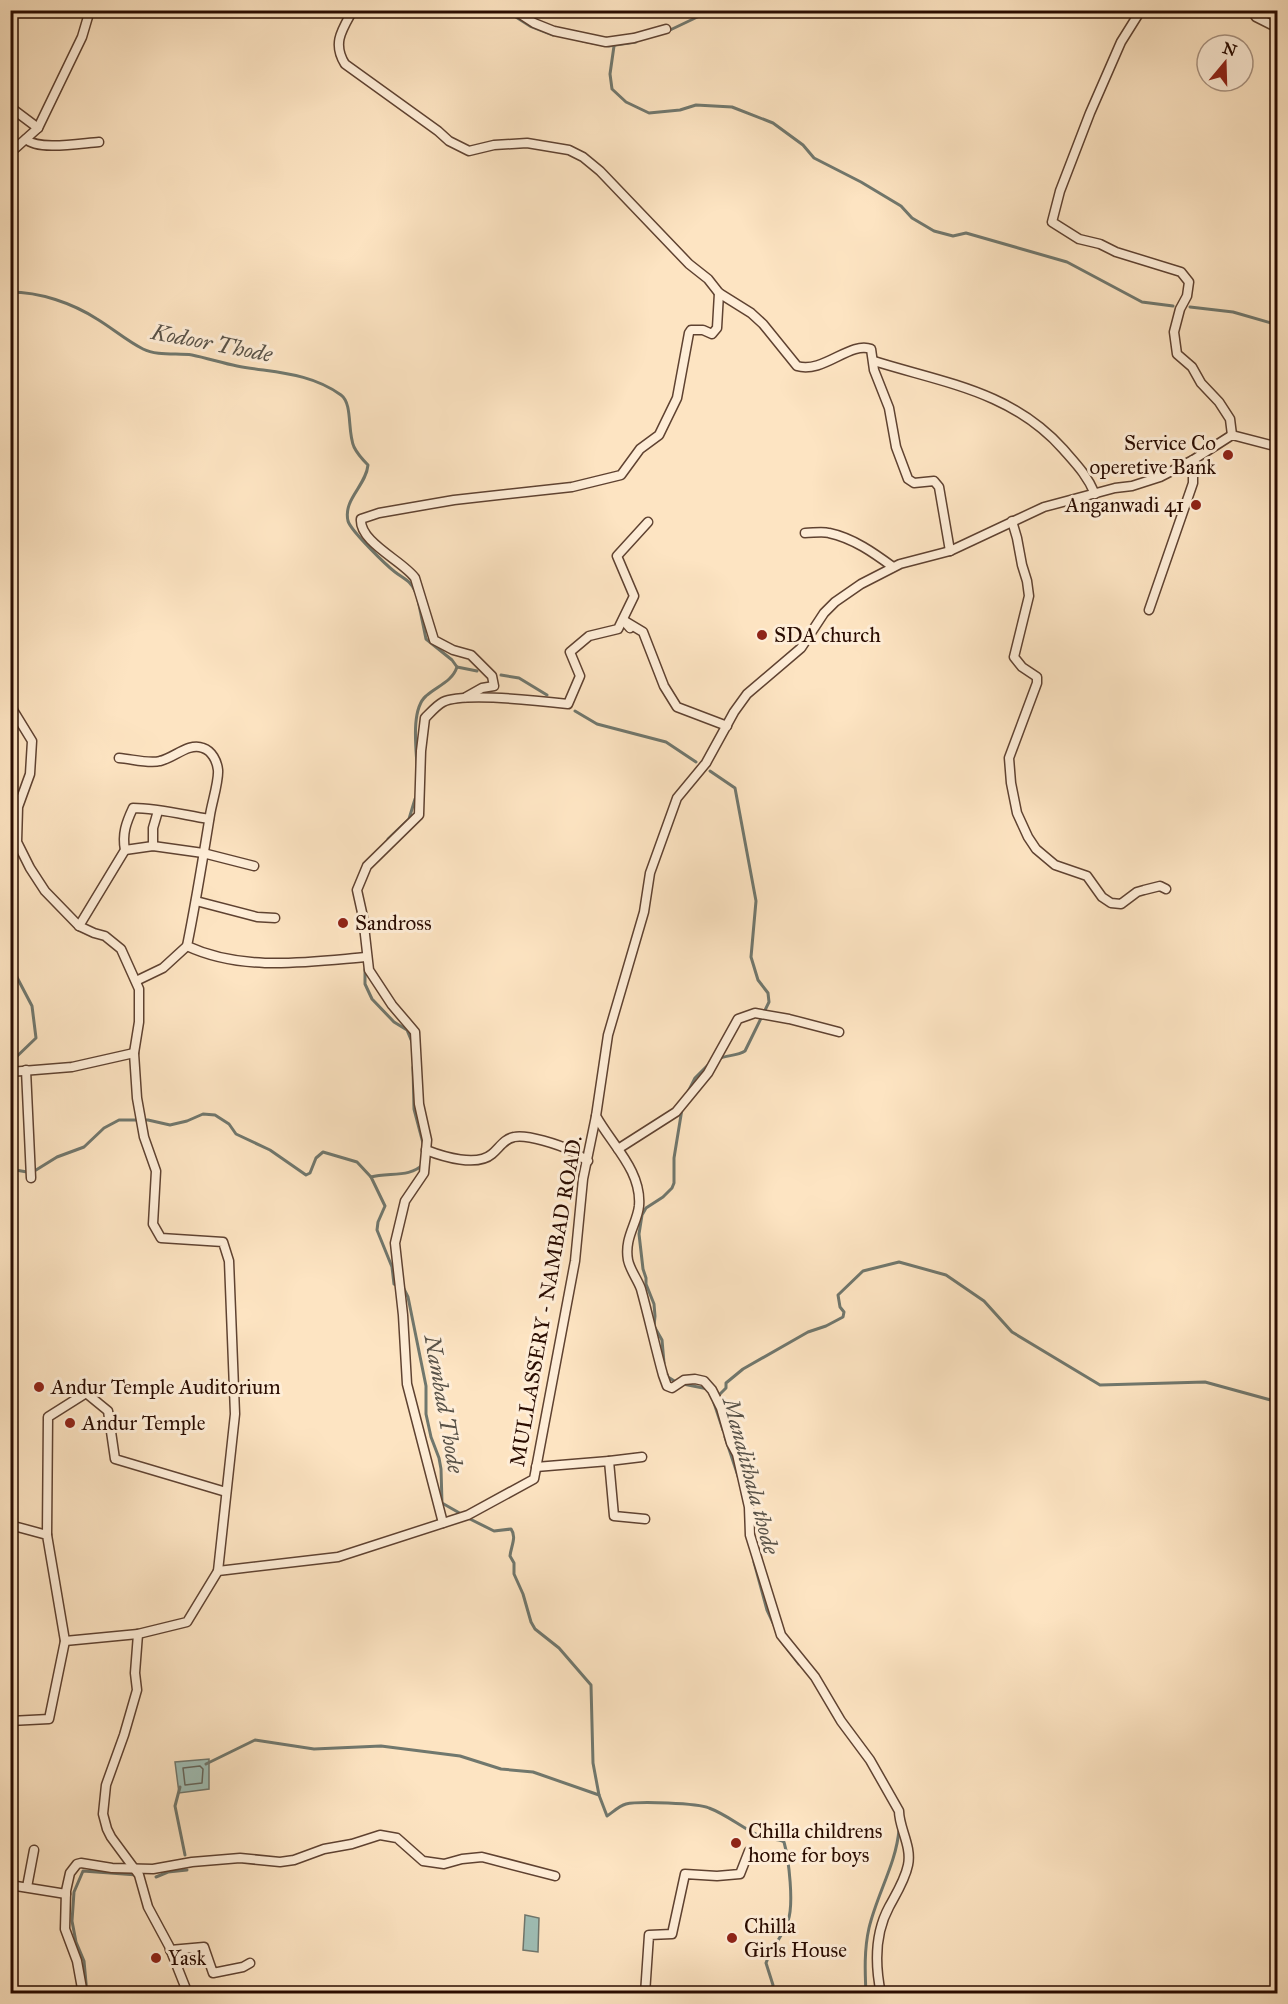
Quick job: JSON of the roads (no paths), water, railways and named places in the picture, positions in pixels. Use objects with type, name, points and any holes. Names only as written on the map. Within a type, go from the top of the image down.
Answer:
[{"type":"street","points":[[10,153],[38,128],[82,37],[90,10]]},
{"type":"street","points":[[353,10],[343,29],[338,49],[338,53],[348,68],[449,141],[469,151],[494,145],[527,143],[568,150],[583,157],[600,171],[689,264],[708,279],[719,293],[758,319],[797,366],[806,368],[823,364],[850,351],[867,347],[871,349],[876,376],[889,408],[896,447],[908,479],[914,483],[933,481],[939,487],[950,551]]},
{"type":"street","points":[[514,10],[534,23],[554,31],[606,42],[633,38],[666,29]]},
{"type":"street","points":[[1141,10],[1121,42],[1099,92],[1068,169],[1052,222],[1079,239],[1181,272],[1189,282],[1187,296],[1180,309],[1173,332],[1177,354],[1192,367],[1202,383],[1219,402],[1230,420],[1232,435],[1278,447]]},
{"type":"street","points":[[1251,10],[1256,16],[1278,28]]},
{"type":"street","points":[[10,107],[38,128]]},
{"type":"street","points":[[26,140],[30,144],[47,145],[99,142]]},
{"type":"street","points":[[462,699],[482,688],[494,686],[492,676],[471,655],[453,650],[434,640],[424,601],[415,578],[410,571],[395,562],[367,536],[360,525],[361,519],[379,513],[454,500],[572,487],[621,475],[640,449],[659,435],[677,398],[689,333],[691,330],[703,330],[712,334],[717,328],[719,293]]},
{"type":"street","points":[[874,361],[989,396],[1026,416],[1050,434],[1081,469],[1095,494]]},
{"type":"street","name":"MULLASSERY - NAMBAD ROAD.","points":[[218,1571],[338,1557],[468,1515],[534,1479],[575,1261],[583,1179],[596,1116],[608,1035],[644,912],[650,873],[677,798],[706,763],[734,712],[747,694],[801,648],[824,613],[835,602],[861,584],[900,564],[950,551],[1044,507],[1160,477],[1194,460],[1232,435]]},
{"type":"street","points":[[1149,610],[1193,483],[1194,460]]},
{"type":"street","points":[[1012,521],[1029,596],[1014,657],[1022,667],[1037,677],[1037,683],[1009,758],[1017,813],[1036,849],[1055,865],[1087,876],[1102,897],[1111,903],[1121,904],[1137,892],[1144,890],[1160,886],[1166,889]]},
{"type":"street","points":[[443,1523],[407,1384],[395,1243],[405,1201],[424,1173],[427,1140],[419,1104],[415,1032],[392,1005],[369,970],[363,917],[357,891],[367,866],[418,815],[425,718],[443,702],[462,699],[528,699],[568,704],[580,676],[570,652],[589,636],[618,629],[634,596],[617,556],[648,522]]},
{"type":"street","points":[[805,533],[827,532],[846,539],[874,553],[893,567]]},
{"type":"street","points":[[623,620],[630,628]]},
{"type":"street","points":[[623,620],[644,632],[664,686],[677,707],[727,726]]},
{"type":"street","points":[[10,694],[14,710],[32,741],[30,774],[18,807],[17,842],[45,891],[79,926],[105,936],[122,949],[139,989],[139,1022],[134,1053],[140,1120],[156,1170],[153,1224],[160,1238],[223,1242],[229,1261],[235,1414],[218,1571],[187,1622],[138,1634],[65,1641]]},
{"type":"street","points":[[119,758],[158,762],[186,749],[202,747],[210,752],[218,771],[187,946],[163,968],[136,981]]},
{"type":"street","points":[[79,926],[125,850],[123,840],[125,825],[133,808],[149,808],[209,819]]},
{"type":"street","points":[[153,846],[153,828],[158,811]]},
{"type":"street","points":[[125,850],[153,846],[203,853],[254,866]]},
{"type":"street","points":[[196,901],[257,917],[275,918]]},
{"type":"street","points":[[187,946],[215,957],[280,964],[367,957]]},
{"type":"street","points":[[618,1149],[675,1112],[708,1073],[738,1019],[755,1013],[839,1032]]},
{"type":"street","points":[[10,1072],[72,1067],[134,1053]]},
{"type":"street","points":[[26,1071],[31,1178]]},
{"type":"street","points":[[596,1116],[637,1183],[639,1205],[628,1237],[628,1260],[640,1286],[655,1349],[667,1386],[672,1388],[684,1380],[695,1379],[708,1383],[721,1408],[731,1443],[737,1454],[739,1471],[749,1507],[750,1535],[780,1635],[815,1677],[841,1721],[870,1760],[899,1810],[909,1864],[899,1890],[887,1909],[881,1929],[876,1963],[881,1994]]},
{"type":"street","points":[[426,1150],[441,1156],[479,1161],[491,1155],[506,1140],[519,1136],[572,1150],[588,1161]]},
{"type":"street","points":[[10,1721],[49,1719],[65,1641],[47,1535],[48,1417],[86,1393],[108,1411],[115,1459],[226,1492]]},
{"type":"street","points":[[536,1467],[642,1457]]},
{"type":"street","points":[[609,1461],[614,1516],[645,1519]]},
{"type":"street","points":[[10,1525],[47,1535]]},
{"type":"street","points":[[138,1634],[135,1672],[137,1690],[106,1785],[104,1814],[111,1837],[139,1875],[148,1907],[170,1950],[188,1994]]},
{"type":"street","points":[[83,1994],[77,1961],[65,1934],[66,1894],[70,1873],[77,1864],[81,1863],[112,1868],[153,1869],[192,1862],[240,1858],[280,1862],[380,1835],[397,1838],[423,1861],[444,1864],[482,1857],[497,1859],[555,1876]]},
{"type":"street","points":[[27,1887],[34,1850]]},
{"type":"street","points":[[645,1994],[649,1935],[672,1934],[685,1874],[717,1876],[740,1874],[749,1851]]},
{"type":"street","points":[[10,1886],[66,1894]]},
{"type":"street","points":[[170,1950],[204,1947],[213,1973],[243,1967],[250,1963]]},
{"type":"water","points":[[209,1759],[209,1789],[179,1793],[175,1762]]},
{"type":"water","points":[[525,1915],[539,1918],[538,1952],[523,1950]]},
{"type":"waterway","points":[[505,10],[530,26],[553,35]]},
{"type":"waterway","points":[[668,31],[712,10]]},
{"type":"waterway","points":[[583,41],[609,46],[636,42]]},
{"type":"waterway","points":[[614,46],[610,74],[612,89],[626,102],[649,113],[680,110],[696,105],[732,107],[773,123],[803,145],[814,158],[901,206],[912,218],[934,231],[953,236],[966,233],[1067,262],[1142,302],[1173,306]]},
{"type":"waterway","name":"Kodoor Thode","points":[[10,292],[44,296],[66,303],[87,313],[149,351],[192,355],[237,366],[291,374],[329,387],[341,395],[349,411],[354,447],[368,465],[349,506],[348,521],[369,548],[409,582],[415,591]]},
{"type":"waterway","points":[[1190,307],[1233,312],[1278,325]]},
{"type":"waterway","name":"Nambad Thode","points":[[417,765],[416,719],[421,702],[448,680],[457,667],[452,660],[426,639],[418,600]]},
{"type":"waterway","points":[[457,667],[477,671]]},
{"type":"waterway","points":[[501,675],[519,678],[547,695]]},
{"type":"waterway","points":[[575,711],[597,724],[666,742],[696,762]]},
{"type":"waterway","points":[[710,771],[735,788],[756,901],[751,957],[758,980],[768,993],[769,1002],[745,1051],[718,1059]]},
{"type":"waterway","name":"Nambad Thode","points":[[388,839],[409,819],[415,799]]},
{"type":"waterway","points":[[10,964],[32,1006],[36,1038],[10,1063]]},
{"type":"waterway","name":"Nambad Thode","points":[[365,969],[365,984],[372,999],[394,1022],[407,1030],[412,1042]]},
{"type":"waterway","name":"Manalithala thode","points":[[687,1094],[695,1078],[710,1063]]},
{"type":"waterway","name":"Nambad Thode","points":[[413,1067],[414,1109],[423,1143]]},
{"type":"waterway","name":"Manalithala thode","points":[[664,1363],[662,1340],[654,1326],[654,1304],[646,1284],[639,1234],[642,1215],[646,1208],[663,1197],[674,1183],[674,1158],[682,1109]]},
{"type":"waterway","points":[[10,1169],[27,1172],[36,1170],[57,1157],[84,1147],[104,1128],[119,1120],[148,1120],[170,1125],[203,1114],[215,1115],[229,1124],[236,1134],[270,1150],[306,1175],[310,1173],[316,1158],[323,1152],[357,1162],[371,1177]]},
{"type":"waterway","name":"Nambad Thode","points":[[423,1164],[406,1173],[371,1177],[385,1206],[377,1230],[392,1267],[394,1284],[403,1287],[408,1297],[426,1386],[426,1414],[441,1469],[442,1503],[463,1515]]},
{"type":"waterway","points":[[718,1396],[726,1388],[726,1383],[743,1369],[808,1332],[843,1317],[844,1312],[840,1307],[838,1295],[863,1271],[899,1262],[946,1275],[984,1301],[1012,1332],[1100,1385],[1205,1382],[1278,1402]]},
{"type":"waterway","name":"Manalithala thode","points":[[666,1373],[676,1382]]},
{"type":"waterway","name":"Manalithala thode","points":[[683,1384],[708,1389]]},
{"type":"waterway","name":"Manalithala thode","points":[[714,1403],[723,1430]]},
{"type":"waterway","name":"Manalithala thode","points":[[725,1437],[739,1479]]},
{"type":"waterway","name":"Nambad Thode","points":[[468,1518],[494,1531],[511,1529],[514,1538],[510,1556],[531,1622],[535,1629],[559,1648],[591,1685],[593,1763],[599,1795],[607,1816],[621,1806],[633,1803],[703,1806],[762,1837],[784,1842],[788,1860],[791,1904],[786,1926],[766,1963],[773,1985],[770,1994]]},
{"type":"waterway","name":"Manalithala thode","points":[[754,1562],[767,1610],[775,1627]]},
{"type":"waterway","name":"Manalithala thode","points":[[781,1641],[799,1664]]},
{"type":"waterway","points":[[206,1764],[255,1740],[314,1749],[381,1746],[460,1756],[501,1769],[533,1772],[599,1795]]},
{"type":"waterway","points":[[180,1787],[175,1806],[185,1855]]},
{"type":"waterway","name":"Manalithala thode","points":[[866,1994],[867,1936],[894,1855],[899,1830]]},
{"type":"waterway","points":[[156,1877],[168,1872],[187,1870]]},
{"type":"waterway","points":[[87,1994],[84,1961],[76,1942],[72,1921],[74,1892],[83,1871],[137,1875]]},
{"type":"place","name":"Service Co operetive Bank","points":[[1228,455]]},
{"type":"place","name":"Anganwadi 41","points":[[1196,505]]},
{"type":"place","name":"SDA church","points":[[762,635]]},
{"type":"place","name":"Sandross","points":[[343,923]]},
{"type":"place","name":"Andur Temple Auditorium","points":[[39,1387]]},
{"type":"place","name":"Andur Temple","points":[[70,1423]]},
{"type":"place","name":"Chilla childrens home for boys","points":[[736,1843]]},
{"type":"place","name":"Chilla Girls House","points":[[732,1938]]},
{"type":"place","name":"Yask","points":[[156,1958]]}]
